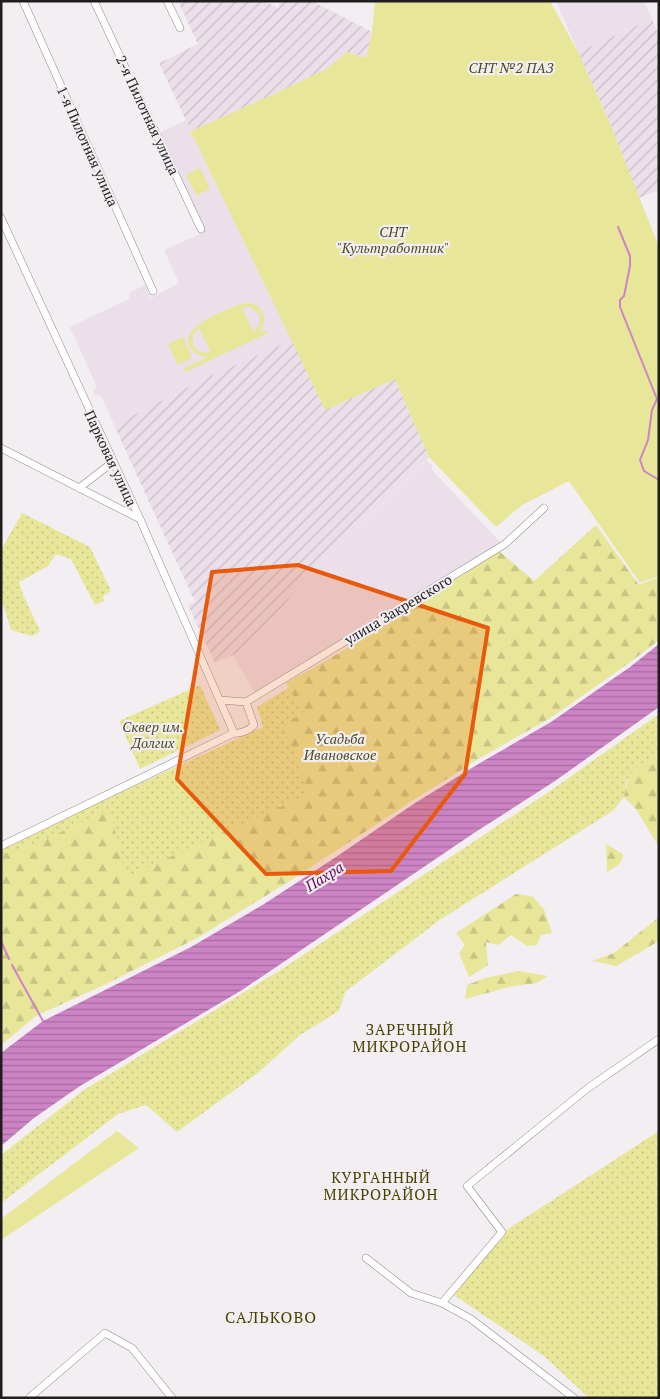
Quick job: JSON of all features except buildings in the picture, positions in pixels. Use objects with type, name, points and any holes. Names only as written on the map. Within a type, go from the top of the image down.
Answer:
[{"type":"street","name":"1-я Пилотная улица","points":[[23,1],[153,291]]},
{"type":"street","name":"2-я Пилотная улица","points":[[94,1],[201,228]]},
{"type":"street","points":[[167,1],[180,28]]},
{"type":"street","name":"Парковая улица","points":[[1,218],[140,520],[234,733]]},
{"type":"street","points":[[1,448],[140,520]]},
{"type":"street","points":[[79,488],[113,462]]},
{"type":"street","name":"улица Закревского","points":[[246,702],[505,544],[544,508]]},
{"type":"street","points":[[1,846],[254,725],[246,702],[220,700]]},
{"type":"street","points":[[442,1303],[502,1232],[467,1186],[588,1088],[659,1039]]},
{"type":"street","points":[[366,1258],[411,1293],[442,1303],[458,1311],[490,1333],[574,1398]]},
{"type":"street","points":[[29,1398],[104,1333],[132,1348],[172,1398]]},
{"type":"highlighted area","points":[[298,565],[488,628],[465,774],[391,871],[266,874],[177,779],[212,572]]},
{"type":"shaded area","points":[[178,1],[264,1],[278,8],[281,1],[312,1],[372,32],[366,58],[347,52],[326,69],[191,131],[159,63],[198,44]]},
{"type":"shaded area","points":[[556,1],[644,1],[652,19],[578,52]]},
{"type":"shaded area","points":[[652,19],[659,37],[659,190],[639,198],[611,126],[578,52]]},
{"type":"shaded area","points":[[186,120],[191,131],[190,134],[194,138],[292,340],[210,376],[114,425],[102,397],[95,395],[93,391],[96,385],[70,327],[129,299],[129,293],[145,285],[151,298],[179,283],[164,250],[200,234],[159,133]]},
{"type":"shaded area","points":[[292,340],[325,410],[395,379],[429,457],[298,587],[256,641],[215,663],[188,605],[195,602],[114,425],[210,376]]},
{"type":"shaded area","points":[[427,460],[432,465],[432,470],[500,542],[255,694],[233,655],[256,641],[298,587]]},
{"type":"green space","name":"СНТ \"Культработник\"","points":[[375,1],[550,1],[578,52],[611,126],[659,247],[659,576],[640,583],[569,481],[522,505],[496,527],[429,457],[395,379],[325,410],[194,138],[190,134],[191,131],[326,69],[347,52],[366,58],[372,32]]},
{"type":"green space","points":[[200,168],[210,189],[196,195],[186,175]]},
{"type":"green space","points":[[240,304],[254,304],[261,310],[264,318],[259,333],[266,330],[268,333],[185,372],[184,368],[208,357],[197,354],[190,348],[189,337],[192,331],[207,319]],"holes":[[[242,308],[252,308],[260,315],[259,326],[253,331]],[[199,328],[210,351],[210,352],[200,352],[193,345],[193,335]]]},
{"type":"green space","points":[[183,337],[192,358],[178,365],[168,344]]},
{"type":"green space","points":[[22,513],[90,547],[111,591],[103,596],[104,601],[95,605],[71,559],[56,554],[48,566],[19,582],[40,631],[32,636],[11,630],[1,597],[1,550]]},
{"type":"green space","name":"Усадьба Ивановское","points":[[596,525],[639,585],[659,577],[659,640],[552,717],[480,758],[293,879],[197,938],[106,984],[36,1016],[1,1045],[1,855],[44,840],[110,809],[126,877],[309,794],[300,773],[299,761],[283,730],[287,723],[303,712],[286,683],[341,652],[499,551],[534,581]]},
{"type":"green space","name":"Усадьба Ивановское","points":[[499,560],[579,682],[1,1032],[1,847],[263,727],[257,707]]},
{"type":"green space","name":"Сквер им. Долгих","points":[[200,685],[220,730],[140,769],[119,721]]},
{"type":"green space","points":[[659,714],[659,752],[635,769],[626,782],[624,797],[614,810],[441,919],[345,992],[339,1011],[300,1035],[259,1072],[177,1132],[146,1105],[118,1114],[1,1203],[1,1155],[84,1090],[279,971],[553,789]]},
{"type":"green space","points":[[659,752],[659,847],[636,809],[624,797],[631,775]]},
{"type":"green space","points":[[606,844],[623,854],[620,863],[607,872]]},
{"type":"green space","points":[[516,894],[532,896],[544,909],[552,933],[541,935],[537,945],[527,946],[511,935],[498,945],[486,942],[488,965],[469,977],[459,953],[465,945],[456,933]]},
{"type":"green space","points":[[659,917],[659,941],[616,966],[592,961],[614,953]]},
{"type":"green space","points":[[519,971],[548,976],[537,983],[513,986],[465,999],[467,985],[485,978]]},
{"type":"green space","points":[[117,1131],[139,1148],[1,1240],[1,1219]]},
{"type":"green space","points":[[659,1131],[659,1398],[589,1398],[544,1356],[454,1295],[508,1229]]},
{"type":"water","name":"Пахра","points":[[659,644],[659,707],[555,781],[474,833],[242,990],[80,1086],[34,1118],[1,1146],[1,1053],[43,1021],[191,947],[264,904],[415,803],[551,722],[630,667]]},
{"type":"waterway","points":[[618,227],[630,256],[630,266],[624,296],[620,300],[620,307],[657,399],[652,410],[648,440],[640,460],[644,471],[659,480]]},
{"type":"waterway","points":[[1,941],[9,959]]},
{"type":"waterway","points":[[12,965],[43,1021]]},
{"type":"district","name":"ЗАРЕЧНЫЙ МИКРОРАЙОН","points":[[410,1038]]},
{"type":"district","name":"КУРГАННЫЙ МИКРОРАЙОН","points":[[381,1186]]},
{"type":"district","name":"САЛЬКОВО","points":[[271,1317]]},
{"type":"park label","name":"СНТ №2 ПАЗ","points":[[511,67]]}]
